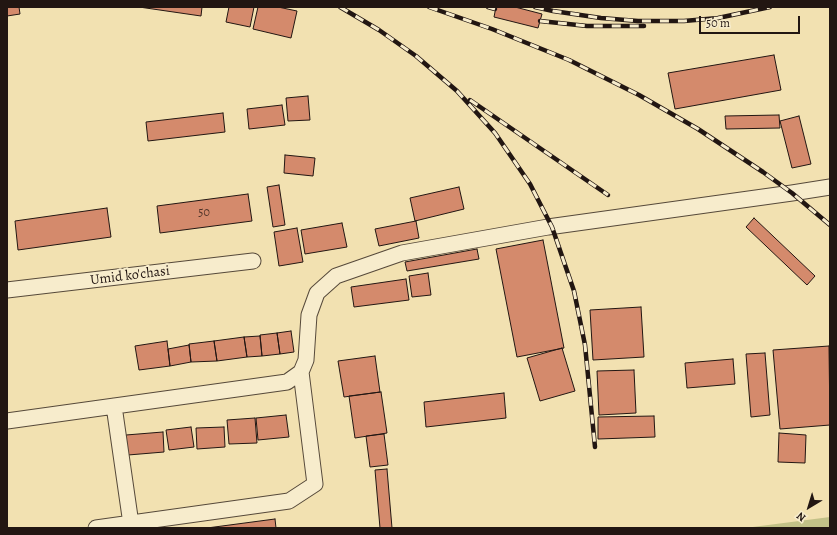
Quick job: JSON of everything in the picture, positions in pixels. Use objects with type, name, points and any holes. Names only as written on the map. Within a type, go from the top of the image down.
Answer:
[{"type":"street","points":[[96,528],[289,501],[315,484],[301,372],[306,360],[309,315],[317,293],[336,276],[402,254],[532,230],[830,187]]},
{"type":"street","name":"Umid ko'chasi","points":[[7,290],[253,261]]},
{"type":"street","points":[[7,421],[287,382],[301,372]]},
{"type":"street","points":[[114,406],[131,524]]},
{"type":"shaded area","points":[[830,517],[830,528],[745,528]]},
{"type":"building","points":[[7,7],[19,7],[20,14],[7,16]]},
{"type":"building","points":[[139,7],[202,7],[201,16]]},
{"type":"building","points":[[229,7],[254,7],[250,27],[226,22]]},
{"type":"building","points":[[258,7],[278,7],[297,11],[291,38],[253,29]]},
{"type":"building","points":[[496,7],[515,7],[542,14],[538,28],[494,17]]},
{"type":"building","points":[[774,55],[781,90],[675,109],[668,73]]},
{"type":"building","points":[[308,96],[310,120],[288,121],[286,98]]},
{"type":"building","points":[[282,105],[285,125],[249,129],[247,109]]},
{"type":"building","points":[[223,113],[225,132],[148,141],[146,122]]},
{"type":"building","points":[[779,115],[780,128],[726,129],[725,116]]},
{"type":"building","points":[[799,116],[811,164],[792,168],[780,121]]},
{"type":"building","points":[[285,155],[315,158],[313,176],[284,173]]},
{"type":"building","points":[[279,185],[285,225],[273,227],[267,187]]},
{"type":"building","points":[[459,187],[464,209],[415,221],[410,198]]},
{"type":"building","points":[[248,194],[252,221],[160,233],[157,206]]},
{"type":"building","points":[[107,208],[111,237],[18,250],[15,221]]},
{"type":"building","points":[[754,218],[815,276],[807,285],[746,227]]},
{"type":"building","points":[[416,221],[419,238],[379,246],[375,229]]},
{"type":"building","points":[[342,223],[347,247],[305,254],[301,230]]},
{"type":"building","points":[[297,228],[303,262],[279,266],[274,232]]},
{"type":"building","points":[[543,240],[564,348],[517,357],[496,249]]},
{"type":"building","points":[[477,249],[479,259],[407,271],[405,262]]},
{"type":"building","points":[[428,273],[431,295],[412,297],[409,276]]},
{"type":"building","points":[[406,279],[409,300],[354,307],[351,287]]},
{"type":"building","points":[[641,307],[644,357],[593,360],[590,310]]},
{"type":"building","points":[[291,331],[294,352],[280,354],[277,333]]},
{"type":"building","points":[[277,333],[280,354],[262,356],[260,335]]},
{"type":"building","points":[[260,336],[262,356],[247,357],[244,337]]},
{"type":"building","points":[[244,337],[247,357],[217,361],[214,341]]},
{"type":"building","points":[[167,341],[170,366],[139,370],[135,346]]},
{"type":"building","points":[[214,341],[217,361],[191,362],[189,344]]},
{"type":"building","points":[[189,345],[191,362],[170,366],[168,349]]},
{"type":"building","points":[[829,346],[830,425],[780,429],[773,350]]},
{"type":"building","points":[[562,348],[575,391],[540,401],[527,358]]},
{"type":"building","points":[[765,353],[770,415],[751,417],[746,354]]},
{"type":"building","points":[[375,356],[380,392],[344,397],[338,361]]},
{"type":"building","points":[[733,359],[735,384],[687,388],[685,363]]},
{"type":"building","points":[[634,370],[636,413],[599,415],[597,371]]},
{"type":"building","points":[[381,392],[387,433],[355,438],[349,396]]},
{"type":"building","points":[[504,393],[506,418],[426,427],[424,402]]},
{"type":"building","points":[[286,415],[289,437],[258,440],[256,418]]},
{"type":"building","points":[[654,416],[655,437],[598,439],[598,417]]},
{"type":"building","points":[[255,418],[257,443],[229,444],[227,420]]},
{"type":"building","points":[[191,427],[194,447],[169,450],[166,430]]},
{"type":"building","points":[[224,427],[225,447],[197,449],[196,428]]},
{"type":"building","points":[[163,432],[164,452],[128,455],[126,435]]},
{"type":"building","points":[[779,433],[806,435],[805,463],[778,462]]},
{"type":"building","points":[[384,434],[388,465],[370,467],[366,436]]},
{"type":"building","points":[[387,469],[392,528],[380,528],[375,470]]},
{"type":"building","points":[[275,519],[276,528],[207,528]]},
{"type":"railway","points":[[340,7],[379,30],[416,56],[457,91],[495,133],[530,184],[552,227],[574,291],[585,345],[595,447]]},
{"type":"railway","points":[[429,7],[492,29],[569,60],[639,95],[698,129],[763,172],[792,193],[830,225]]},
{"type":"railway","points":[[488,7],[495,9]]},
{"type":"railway","points":[[535,7],[601,18],[638,21],[684,21],[718,18],[770,7]]},
{"type":"railway","points":[[540,21],[587,26],[644,26]]},
{"type":"railway","points":[[470,100],[608,195]]}]
